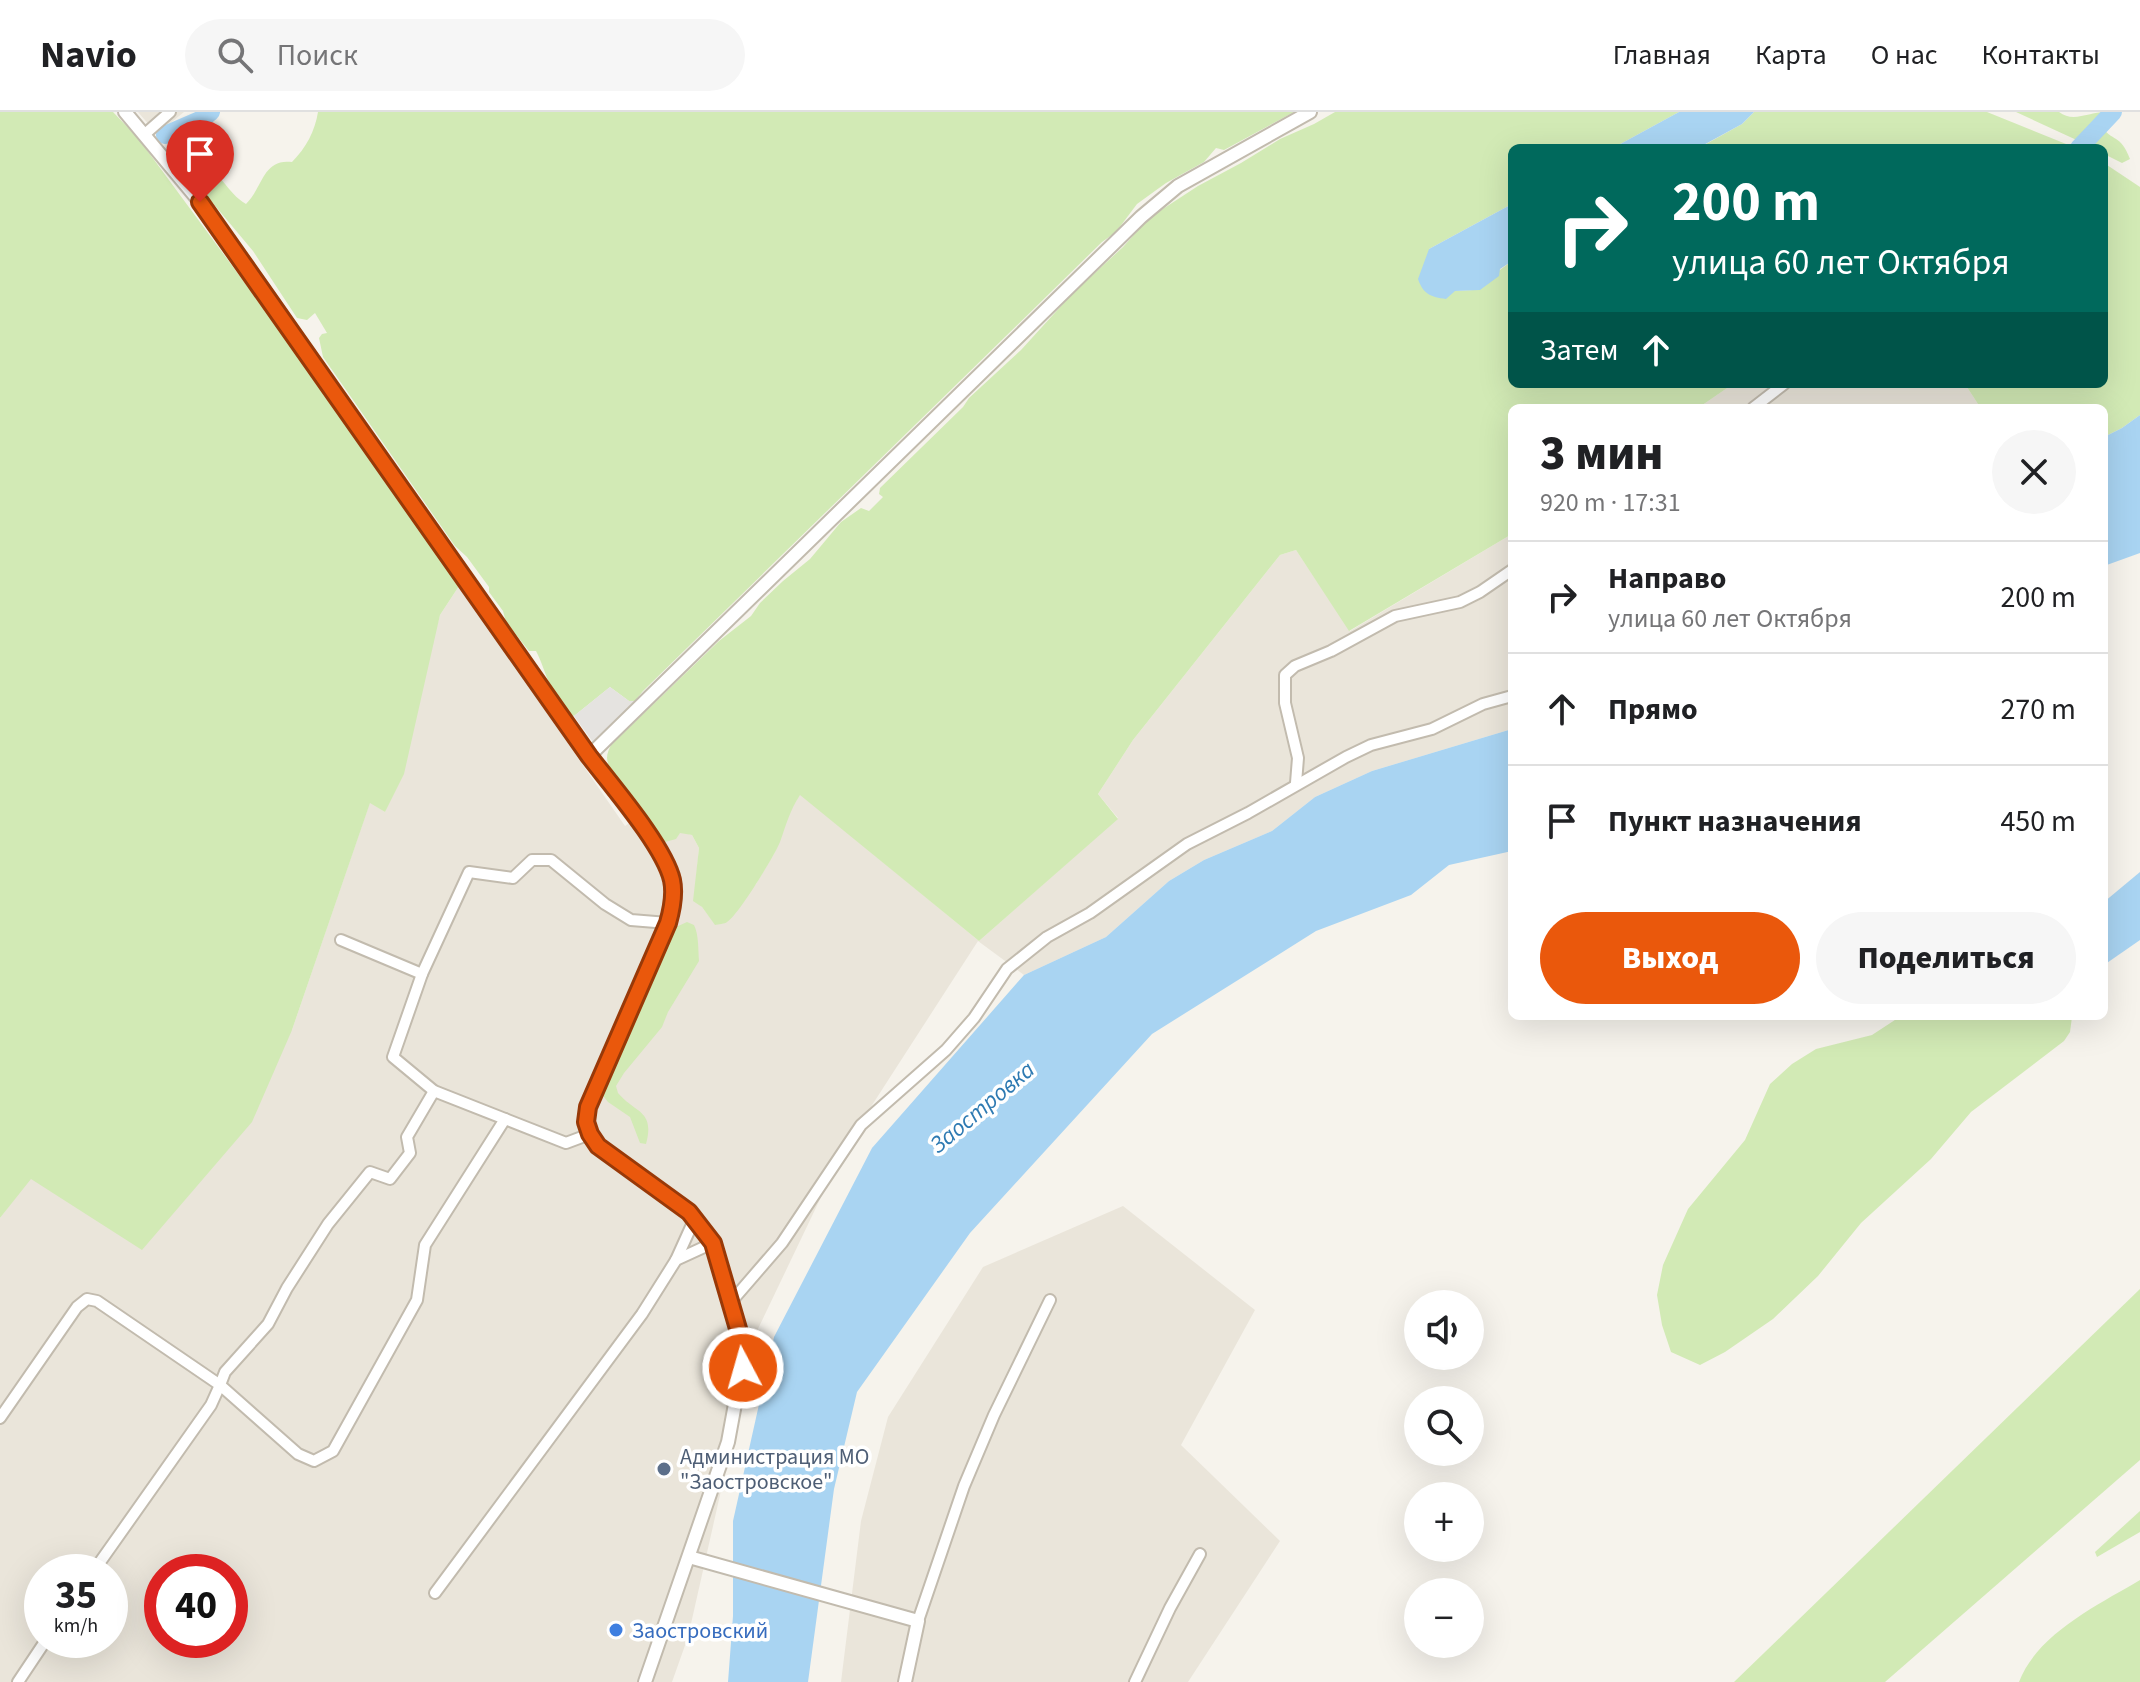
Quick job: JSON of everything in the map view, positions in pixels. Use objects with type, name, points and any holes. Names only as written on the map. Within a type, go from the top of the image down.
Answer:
[{"type":"street","points":[[125,112],[200,202],[256,279],[589,756],[657,846],[673,881],[668,923],[593,1091],[586,1122],[598,1146],[674,1200],[695,1218],[713,1243],[741,1339],[743,1368],[728,1442],[645,1682]]},
{"type":"street","points":[[145,134],[170,112]]},
{"type":"street","points":[[589,756],[1141,217],[1178,186],[1310,112]]},
{"type":"street","points":[[1758,404],[1779,388]]},
{"type":"street","points":[[1296,783],[1298,758],[1285,703],[1285,675],[1295,666],[1331,651],[1395,616],[1460,602],[1508,573]]},
{"type":"street","points":[[731,1302],[782,1243],[861,1125],[946,1050],[974,1018],[1007,969],[1047,937],[1090,913],[1187,844],[1248,813],[1296,783],[1371,745],[1432,729],[1483,704],[1508,697]]},
{"type":"street","points":[[590,1134],[566,1143],[434,1091],[393,1057],[422,974],[469,872],[513,878],[532,860],[551,860],[605,904],[631,920],[668,923]]},
{"type":"street","points":[[341,940],[422,974]]},
{"type":"street","points":[[106,1554],[200,1423],[225,1372],[268,1324],[328,1224],[370,1172],[390,1179],[410,1153],[407,1137],[434,1091]]},
{"type":"street","points":[[0,1418],[77,1307],[87,1299],[97,1301],[220,1385],[298,1454],[314,1461],[333,1451],[417,1300],[425,1245],[505,1119]]},
{"type":"street","points":[[435,1593],[642,1314],[676,1260],[695,1218]]},
{"type":"street","points":[[676,1260],[713,1243]]},
{"type":"street","points":[[905,1682],[918,1621],[964,1486],[994,1415],[1050,1300]]},
{"type":"street","points":[[1135,1682],[1200,1554]]},
{"type":"street","points":[[689,1557],[918,1621]]},
{"type":"street","points":[[18,1682],[34,1658]]},
{"type":"shaded area","points":[[138,112],[184,112],[157,134]]},
{"type":"shaded area","points":[[1727,388],[1968,388],[1978,404],[1704,404]]},
{"type":"shaded area","points":[[1508,536],[1508,730],[1372,771],[1315,797],[1272,831],[1204,860],[1169,881],[1106,937],[1024,975],[978,941],[845,1147],[757,1331],[688,1637],[672,1682],[0,1682],[0,1218],[30,1178],[292,1030],[370,802],[385,812],[440,615],[459,586],[625,826],[645,812],[647,822],[692,835],[699,848],[694,900],[715,924],[756,884],[775,852],[787,817],[800,794],[979,941],[1118,818],[1098,794],[1133,740],[1280,555],[1296,550],[1350,631]]},
{"type":"shaded area","points":[[610,687],[629,701],[635,701],[593,742],[574,716]]},
{"type":"shaded area","points":[[1123,1206],[1255,1310],[1181,1445],[1280,1541],[1188,1682],[841,1682],[861,1521],[888,1417],[983,1267]]},
{"type":"green space","points":[[0,112],[113,112],[138,138],[303,362],[459,586],[440,615],[404,774],[385,812],[370,803],[292,1030],[252,1122],[142,1250],[31,1179],[0,1218]]},
{"type":"green space","points":[[318,112],[1294,112],[1224,150],[1216,148],[1204,162],[1137,204],[1116,232],[1102,242],[635,701],[629,701],[610,687],[574,716],[555,696],[536,651],[529,651],[506,622],[489,587],[455,546],[323,357],[319,338],[327,333],[315,313],[307,320],[297,318],[253,251],[201,189],[192,167],[200,161],[246,204],[269,169],[275,164],[292,162],[302,151]]},
{"type":"green space","points":[[1335,112],[1679,112],[1620,144],[1508,144],[1508,206],[1429,249],[1455,291],[1473,290],[1508,264],[1508,388],[1727,388],[1704,404],[1508,404],[1508,536],[1349,631],[1296,550],[1280,555],[1133,740],[1098,794],[1118,819],[979,941],[800,795],[777,849],[756,885],[726,923],[715,925],[702,907],[693,901],[699,848],[692,835],[680,833],[676,839],[665,842],[652,832],[645,813],[627,797],[611,772],[607,758],[611,745],[810,559],[841,522],[861,508],[869,511],[883,497],[879,494],[880,488],[1021,350],[1149,218],[1280,139]]},
{"type":"green space","points":[[1754,112],[1987,112],[2066,144],[1706,144],[1742,124]]},
{"type":"green space","points":[[2016,112],[2059,112],[2075,117],[2105,112],[2100,125],[2123,145],[2130,159],[2122,163],[2108,156],[2108,144],[2085,144]]},
{"type":"green space","points":[[2108,166],[2140,187],[2140,415],[2108,435],[2108,404],[1978,404],[1968,388],[2108,388]]},
{"type":"green space","points":[[687,922],[696,929],[699,961],[662,1027],[616,1086],[618,1093],[646,1118],[646,1144],[640,1143],[630,1117],[608,1102],[600,1092],[665,944],[676,927]]},
{"type":"green space","points":[[1895,1020],[2072,1020],[2070,1032],[2064,1041],[1971,1112],[1931,1159],[1861,1223],[1818,1276],[1773,1319],[1700,1365],[1671,1352],[1657,1295],[1663,1265],[1688,1209],[1745,1140],[1770,1084],[1792,1064],[1816,1049],[1872,1035]]},
{"type":"green space","points":[[2140,1289],[2140,1460],[1885,1682],[1734,1682]]},
{"type":"green space","points":[[2140,1511],[2140,1532],[2097,1557],[2095,1552]]},
{"type":"green space","points":[[2140,1580],[2140,1682],[2019,1682],[2028,1665],[2054,1635]]},
{"type":"water","points":[[1679,112],[1754,112],[1742,124],[1705,144],[1620,144]]},
{"type":"water","points":[[1508,206],[1508,264],[1500,269],[1499,276],[1480,290],[1455,291],[1446,299],[1425,291],[1418,279],[1429,249]]},
{"type":"water","points":[[2140,415],[2140,553],[2108,565],[2108,435]]},
{"type":"water","name":"Заостровка","points":[[1508,730],[1508,852],[1449,865],[1411,895],[1316,931],[1152,1034],[970,1233],[857,1392],[834,1489],[808,1682],[728,1682],[733,1616],[733,1521],[774,1337],[872,1148],[1024,975],[1106,937],[1169,881],[1204,860],[1272,831],[1315,797],[1372,771]]},
{"type":"water","points":[[2140,872],[2140,940],[2108,962],[2108,899]]},
{"type":"waterway","points":[[165,135],[211,112]]},
{"type":"waterway","points":[[2083,144],[2113,112]]},
{"type":"place","name":"Администрация МО \"Заостровское\"","points":[[664,1469]]},
{"type":"place","name":"Заостровский","points":[[616,1630]]},
{"type":"route","points":[[200,202],[589,756],[657,846],[667,866],[673,881],[668,923],[593,1091],[586,1122],[598,1146],[689,1212],[713,1243],[741,1339],[743,1368]]}]
